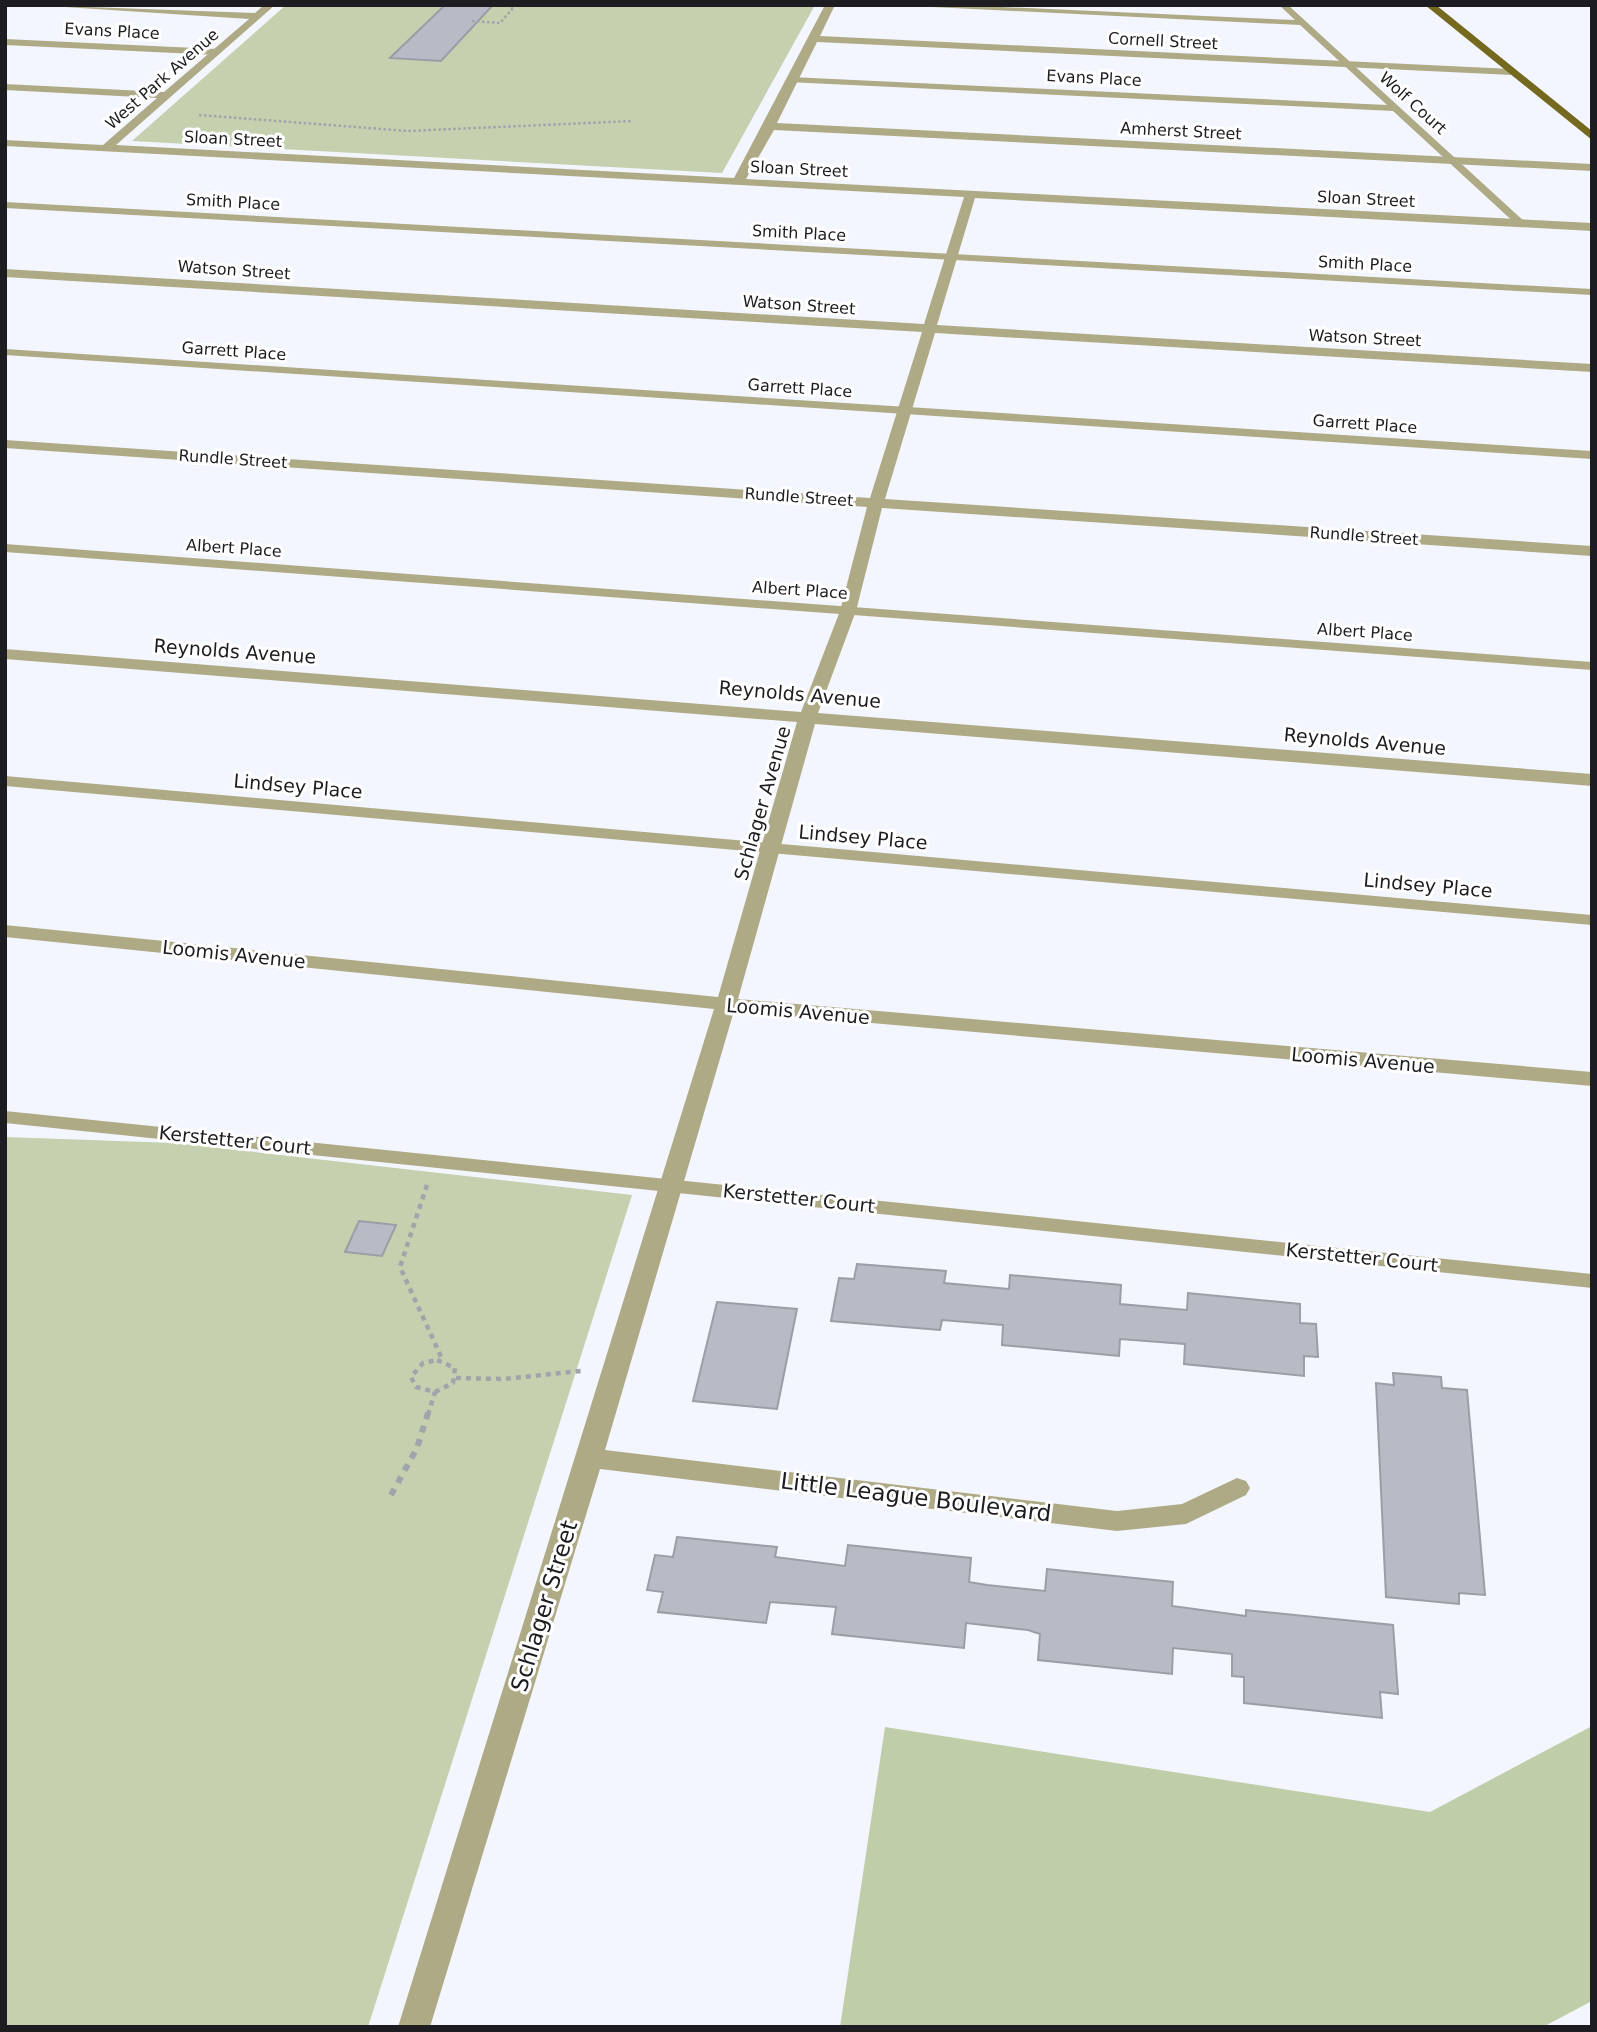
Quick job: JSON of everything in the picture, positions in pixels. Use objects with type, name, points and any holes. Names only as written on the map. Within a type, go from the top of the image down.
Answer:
[{"type":"main road","points":[[1430,5],[1592,137]]},
{"type":"street","points":[[39,5],[258,16]]},
{"type":"street","name":"West Park Avenue","points":[[106,148],[270,5]]},
{"type":"street","points":[[738,182],[770,126],[830,5]]},
{"type":"street","name":"Cornell Street","points":[[813,39],[1512,72]]},
{"type":"street","points":[[5,87],[166,95]]},
{"type":"street","name":"Amherst Street","points":[[770,126],[1592,167]]},
{"type":"street","name":"Sloan Street","points":[[5,143],[1592,227]]},
{"type":"street","name":"Schlager Avenue","points":[[670,1185],[772,850],[808,716],[848,611],[876,502],[971,193]]},
{"type":"street","name":"Watson Street","points":[[5,273],[1592,368]]},
{"type":"street","name":"Rundle Street","points":[[5,444],[1592,551]]},
{"type":"street","name":"Reynolds Avenue","points":[[5,654],[1592,780]]},
{"type":"street","name":"Loomis Avenue","points":[[5,931],[725,1004],[1592,1079]]},
{"type":"street","name":"Schlager Street","points":[[414,2027],[590,1458],[670,1185]]},
{"type":"street","name":"Little League Boulevard","points":[[590,1458],[1117,1521],[1186,1514],[1237,1488]]},
{"type":"lane","points":[[896,5],[1303,23]]},
{"type":"lane","name":"Wolf Court","points":[[1283,5],[1522,224]]},
{"type":"lane","name":"Evans Place","points":[[5,42],[217,52]]},
{"type":"lane","name":"Evans Place","points":[[791,80],[1395,108]]},
{"type":"lane","name":"Smith Place","points":[[5,205],[1592,292]]},
{"type":"lane","name":"Garrett Place","points":[[5,352],[1592,455]]},
{"type":"lane","name":"Albert Place","points":[[5,548],[1592,666]]},
{"type":"lane","name":"Lindsey Place","points":[[5,781],[1592,920]]},
{"type":"lane","name":"Kerstetter Court","points":[[5,1116],[1592,1282]]},
{"type":"path","points":[[472,21],[500,23],[514,7],[508,5]]},
{"type":"path","points":[[199,115],[408,131],[634,121]]},
{"type":"path","points":[[435,1161],[400,1267],[443,1361],[454,1368],[456,1378]]},
{"type":"path","points":[[443,1361],[423,1363],[411,1377],[421,1390],[435,1392],[448,1387],[456,1378],[503,1378],[617,1365]]},
{"type":"path","points":[[391,1494],[417,1448],[435,1392]]},
{"type":"green space","points":[[286,5],[815,5],[722,173],[132,141]]},
{"type":"green space","points":[[5,1137],[176,1143],[632,1195],[368,2027],[5,2027]]},
{"type":"green space","points":[[1592,1726],[1592,2001],[1543,2027],[840,2027],[885,1727],[1430,1812]]},
{"type":"building","points":[[445,5],[493,5],[441,61],[390,58]]},
{"type":"building","points":[[359,1221],[396,1225],[382,1256],[345,1252]]},
{"type":"building","points":[[857,1264],[946,1271],[944,1283],[1009,1289],[1010,1275],[1121,1285],[1120,1304],[1187,1310],[1188,1293],[1300,1304],[1300,1323],[1316,1324],[1318,1357],[1304,1356],[1304,1376],[1184,1364],[1185,1344],[1120,1339],[1119,1356],[1002,1345],[1003,1325],[942,1320],[940,1330],[831,1321],[839,1278],[854,1279]]},
{"type":"building","points":[[717,1302],[797,1309],[777,1409],[693,1401]]},
{"type":"building","points":[[1393,1373],[1441,1377],[1442,1388],[1467,1390],[1485,1595],[1459,1593],[1459,1604],[1386,1597],[1376,1383],[1394,1385]]},
{"type":"building","points":[[677,1537],[777,1547],[775,1557],[845,1566],[848,1545],[971,1558],[969,1582],[1045,1591],[1047,1569],[1173,1582],[1172,1606],[1246,1616],[1246,1610],[1393,1625],[1398,1694],[1380,1692],[1382,1718],[1244,1703],[1244,1677],[1232,1676],[1232,1654],[1173,1648],[1172,1674],[1038,1660],[1040,1634],[1028,1630],[966,1623],[964,1648],[832,1634],[836,1607],[770,1602],[766,1623],[658,1612],[663,1592],[647,1590],[655,1555],[673,1557]]}]
